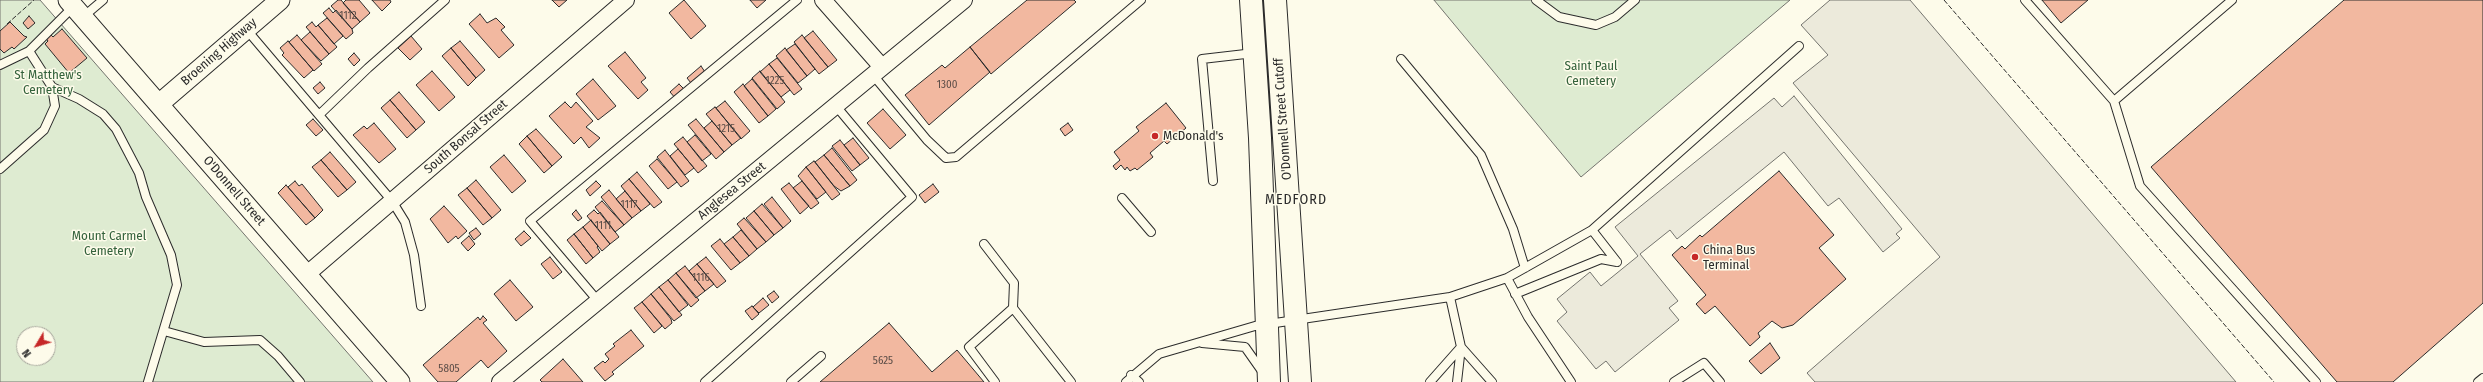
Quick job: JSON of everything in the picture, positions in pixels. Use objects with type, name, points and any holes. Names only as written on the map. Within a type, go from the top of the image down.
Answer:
[{"type":"main road","name":"O'Donnell Street Cutoff","points":[[1251,0],[1260,138],[1269,381]]},
{"type":"main road","name":"O'Donnell Street Cutoff","points":[[1275,0],[1300,382]]},
{"type":"street","name":"Broening Highway","points":[[159,104],[280,0]]},
{"type":"street","name":"South Bonsal Street","points":[[306,275],[626,0]]},
{"type":"street","points":[[823,0],[877,71]]},
{"type":"street","name":"Anglesea Street","points":[[500,382],[964,0]]},
{"type":"street","name":"O'Donnell Street","points":[[75,8],[400,382]]},
{"type":"lane","points":[[0,65],[29,51],[75,8],[103,0]]},
{"type":"lane","points":[[319,115],[368,68],[445,0]]},
{"type":"lane","points":[[598,301],[530,221],[797,0]]},
{"type":"lane","points":[[877,71],[927,140],[946,158],[956,157],[1141,0]]},
{"type":"lane","points":[[1536,0],[1559,17],[1596,25],[1615,17],[1634,0]]},
{"type":"lane","points":[[2025,0],[2114,101],[2140,186],[2316,382]]},
{"type":"lane","points":[[2114,101],[2232,0]]},
{"type":"lane","points":[[246,29],[392,201],[405,222],[414,256],[421,306]]},
{"type":"lane","points":[[1128,379],[1159,354],[1195,342],[1267,322],[1450,297],[1507,278],[1592,230],[1798,46]]},
{"type":"lane","points":[[0,169],[44,130],[54,106],[52,87],[29,51]]},
{"type":"lane","points":[[1213,181],[1202,59],[1254,53]]},
{"type":"lane","points":[[1401,59],[1481,155],[1513,228],[1525,268]]},
{"type":"lane","points":[[52,87],[79,99],[103,114],[116,129],[139,173],[146,197],[171,255],[178,285],[148,382]]},
{"type":"lane","points":[[705,382],[912,197],[836,106]]},
{"type":"lane","points":[[1122,198],[1151,232]]},
{"type":"lane","points":[[1515,294],[1601,259],[1617,262],[1592,230]]},
{"type":"lane","points":[[984,244],[1014,283],[1013,308],[1071,382]]},
{"type":"lane","points":[[1507,278],[1515,294],[1571,382]]},
{"type":"lane","points":[[1450,297],[1461,347],[1457,382]]},
{"type":"lane","points":[[995,382],[968,347],[1013,308]]},
{"type":"lane","points":[[164,331],[204,342],[260,340],[278,356],[300,382]]},
{"type":"lane","points":[[1195,342],[1245,346],[1269,381]]},
{"type":"lane","points":[[1430,382],[1461,347]]},
{"type":"lane","points":[[1461,347],[1492,382]]},
{"type":"lane","points":[[791,382],[821,356]]},
{"type":"lane","points":[[1674,382],[1704,363],[1720,382]]},
{"type":"lane","points":[[2478,382],[2483,378]]},
{"type":"lane","points":[[1128,379],[1139,382]]},
{"type":"green space","name":"Mount Carmel Cemetery","points":[[0,0],[40,0],[373,382],[0,382]]},
{"type":"green space","name":"Saint Paul Cemetery","points":[[1434,0],[1790,0],[1581,177]]},
{"type":"shaded area","points":[[1830,0],[1910,0],[2236,382],[1815,382],[1807,373],[1940,257],[1793,83],[1828,55],[1801,25]]},
{"type":"shaded area","points":[[1794,96],[1902,229],[1896,234],[1900,238],[1883,252],[1839,198],[1828,206],[1784,152],[1677,239],[1670,230],[1640,254],[1678,301],[1669,308],[1679,320],[1615,372],[1606,361],[1596,369],[1557,321],[1567,312],[1557,299],[1590,272],[1601,286],[1638,256],[1615,227],[1774,98],[1782,107]]},
{"type":"building","points":[[338,0],[341,0],[360,22],[352,29],[331,6]]},
{"type":"building","points":[[346,0],[359,0],[370,13],[360,22],[343,3]]},
{"type":"building","points":[[372,0],[390,0],[391,2],[382,11]]},
{"type":"building","points":[[552,0],[567,0],[559,7]]},
{"type":"building","points":[[684,0],[706,26],[691,39],[669,13]]},
{"type":"building","points":[[750,0],[766,0],[757,8]]},
{"type":"building","points":[[1027,0],[1074,0],[1076,2],[991,74],[970,47]]},
{"type":"building","points":[[2042,0],[2088,0],[2061,23]]},
{"type":"building","points":[[2344,0],[2483,0],[2483,303],[2393,382],[2337,382],[2151,167]]},
{"type":"building","points":[[329,8],[333,13],[336,10],[352,29],[353,33],[346,39],[323,13]]},
{"type":"building","points":[[480,14],[487,23],[496,18],[505,27],[501,30],[514,45],[499,58],[469,24]]},
{"type":"building","points":[[29,16],[35,23],[28,29],[23,23]]},
{"type":"building","points":[[327,18],[343,36],[334,44],[318,25]]},
{"type":"building","points":[[10,22],[24,36],[27,37],[14,49],[12,47],[4,53],[0,49],[0,31]]},
{"type":"building","points":[[312,22],[316,27],[318,25],[337,47],[329,54],[306,27]]},
{"type":"building","points":[[62,29],[87,58],[69,73],[45,44],[48,41],[45,37],[50,34],[53,37]]},
{"type":"building","points":[[813,31],[837,60],[828,67],[804,38]]},
{"type":"building","points":[[310,32],[329,54],[321,61],[301,40]]},
{"type":"building","points":[[297,35],[322,64],[314,71],[289,42]]},
{"type":"building","points":[[802,35],[828,67],[819,74],[794,42]]},
{"type":"building","points":[[411,36],[422,49],[410,60],[398,48]]},
{"type":"building","points":[[288,41],[313,70],[304,78],[282,55],[284,53],[280,48]]},
{"type":"building","points":[[460,41],[485,70],[476,78],[451,48]]},
{"type":"building","points":[[795,44],[815,69],[807,76],[786,50]]},
{"type":"building","points":[[970,47],[990,72],[929,125],[905,95],[942,65],[945,68]]},
{"type":"building","points":[[451,48],[476,78],[468,86],[442,56]]},
{"type":"building","points":[[785,48],[807,76],[798,83],[776,56]]},
{"type":"building","points":[[625,52],[646,78],[641,82],[648,90],[638,99],[608,66]]},
{"type":"building","points":[[354,53],[360,60],[354,66],[348,59]]},
{"type":"building","points":[[777,58],[802,89],[794,95],[769,64]]},
{"type":"building","points":[[769,64],[790,90],[781,97],[760,72]]},
{"type":"building","points":[[701,66],[705,72],[691,83],[687,78]]},
{"type":"building","points":[[432,71],[455,97],[439,111],[416,85]]},
{"type":"building","points":[[760,71],[785,102],[777,109],[752,78]]},
{"type":"building","points":[[593,79],[616,106],[598,120],[576,94]]},
{"type":"building","points":[[752,79],[776,109],[768,116],[744,86]]},
{"type":"building","points":[[320,82],[325,88],[318,94],[313,88]]},
{"type":"building","points":[[679,84],[685,90],[676,99],[670,92]]},
{"type":"building","points":[[743,84],[768,116],[759,123],[734,92]]},
{"type":"building","points":[[399,92],[425,122],[416,130],[390,100]]},
{"type":"building","points":[[390,100],[416,130],[407,138],[381,108]]},
{"type":"building","points":[[725,101],[750,131],[741,139],[716,108]]},
{"type":"building","points":[[565,102],[571,108],[576,102],[593,121],[586,127],[600,138],[589,148],[581,137],[574,144],[549,116]]},
{"type":"building","name":"McDonald's","points":[[1166,103],[1186,128],[1167,144],[1164,141],[1150,153],[1153,157],[1137,170],[1135,168],[1130,171],[1127,167],[1125,170],[1121,165],[1116,170],[1113,166],[1120,160],[1114,152],[1139,131],[1136,127]]},
{"type":"building","points":[[715,107],[741,138],[732,145],[706,114]]},
{"type":"building","points":[[883,109],[906,135],[890,149],[867,123]]},
{"type":"building","points":[[313,119],[323,130],[316,136],[306,125]]},
{"type":"building","points":[[696,119],[724,152],[716,159],[688,125]]},
{"type":"building","points":[[712,121],[732,145],[724,152],[704,128]]},
{"type":"building","points":[[374,123],[396,149],[379,163],[353,135],[364,126],[367,129]]},
{"type":"building","points":[[1068,123],[1073,130],[1065,136],[1060,129]]},
{"type":"building","points":[[536,129],[562,157],[552,166],[527,136]]},
{"type":"building","points":[[695,135],[711,154],[702,161],[687,142]]},
{"type":"building","points":[[527,136],[552,166],[544,173],[519,144]]},
{"type":"building","points":[[683,137],[707,166],[698,173],[674,144]]},
{"type":"building","points":[[853,138],[869,158],[860,165],[844,145]]},
{"type":"building","points":[[840,140],[860,165],[852,171],[832,146]]},
{"type":"building","points":[[832,148],[857,180],[850,186],[824,155]]},
{"type":"building","points":[[678,149],[694,168],[685,175],[670,156]]},
{"type":"building","points":[[665,150],[689,181],[681,187],[657,157]]},
{"type":"building","points":[[330,152],[356,182],[347,190],[321,160]]},
{"type":"building","points":[[504,155],[526,181],[512,193],[490,167]]},
{"type":"building","points":[[824,155],[850,186],[841,191],[834,186],[815,162]]},
{"type":"building","points":[[657,159],[677,182],[668,189],[649,166]]},
{"type":"building","points":[[321,160],[347,190],[338,197],[312,167]]},
{"type":"building","points":[[814,161],[840,194],[832,200],[806,167]]},
{"type":"building","points":[[806,167],[826,192],[817,199],[798,176]]},
{"type":"building","points":[[1779,171],[1834,235],[1819,248],[1846,279],[1793,325],[1782,328],[1772,321],[1758,333],[1760,337],[1750,346],[1715,306],[1705,314],[1696,304],[1706,295],[1672,255],[1682,246],[1685,249],[1700,235],[1702,237]]},
{"type":"building","points":[[637,172],[662,202],[654,208],[629,179]]},
{"type":"building","points":[[629,179],[650,204],[641,211],[621,186]]},
{"type":"building","points":[[476,180],[501,210],[492,218],[467,188]]},
{"type":"building","points":[[295,181],[299,186],[302,184],[323,210],[315,218],[288,187]]},
{"type":"building","points":[[596,181],[601,186],[590,196],[586,190]]},
{"type":"building","points":[[802,181],[819,203],[811,209],[793,188]]},
{"type":"building","points":[[789,183],[809,206],[800,214],[781,189]]},
{"type":"building","points":[[933,184],[939,192],[925,203],[919,195]]},
{"type":"building","points":[[286,185],[315,218],[306,225],[278,193]]},
{"type":"building","points":[[467,188],[492,218],[483,225],[458,195]]},
{"type":"building","points":[[609,190],[632,218],[624,225],[601,197]]},
{"type":"building","points":[[625,191],[641,211],[632,218],[616,199]]},
{"type":"building","points":[[772,197],[791,221],[783,228],[764,204]]},
{"type":"building","points":[[602,201],[624,225],[615,232],[595,207]]},
{"type":"building","points":[[762,204],[783,228],[774,235],[754,211]]},
{"type":"building","points":[[444,206],[467,231],[458,239],[456,236],[448,243],[430,219]]},
{"type":"building","points":[[576,210],[582,218],[578,221],[572,214]]},
{"type":"building","points":[[594,210],[598,214],[600,212],[619,237],[610,244],[587,216]]},
{"type":"building","points":[[754,211],[774,235],[766,242],[746,218]]},
{"type":"building","points":[[744,218],[766,242],[757,249],[737,224]]},
{"type":"building","points":[[591,220],[610,244],[602,251],[583,227]]},
{"type":"building","points":[[583,227],[598,246],[597,247],[600,252],[593,258],[574,234]]},
{"type":"building","points":[[476,228],[481,234],[474,240],[469,233]]},
{"type":"building","points":[[741,230],[757,249],[749,256],[733,237]]},
{"type":"building","points":[[524,231],[531,238],[521,246],[515,239]]},
{"type":"building","points":[[574,234],[593,258],[586,264],[567,240]]},
{"type":"building","points":[[469,236],[475,244],[468,251],[461,243]]},
{"type":"building","points":[[733,237],[749,256],[740,263],[724,244]]},
{"type":"building","points":[[720,239],[740,263],[731,270],[711,246]]},
{"type":"building","points":[[550,257],[562,272],[553,279],[541,264]]},
{"type":"building","points":[[706,257],[726,281],[717,288],[697,264]]},
{"type":"building","points":[[697,264],[714,284],[705,291],[689,271]]},
{"type":"building","points":[[685,266],[705,291],[696,298],[676,273]]},
{"type":"building","points":[[676,273],[699,300],[691,307],[668,280]]},
{"type":"building","points":[[510,280],[533,307],[516,321],[494,294]]},
{"type":"building","points":[[668,280],[688,305],[679,312],[659,287]]},
{"type":"building","points":[[659,287],[682,315],[674,321],[651,294]]},
{"type":"building","points":[[774,291],[779,297],[772,303],[767,296]]},
{"type":"building","points":[[651,294],[671,319],[672,323],[665,329],[642,302]]},
{"type":"building","points":[[763,298],[769,305],[759,313],[753,307]]},
{"type":"building","points":[[642,302],[662,326],[654,333],[634,308]]},
{"type":"building","points":[[752,306],[759,314],[752,320],[745,311]]},
{"type":"building","points":[[483,316],[487,320],[483,323],[507,351],[488,368],[481,360],[456,382],[438,382],[423,365],[478,317],[480,320]]},
{"type":"building","points":[[889,323],[932,372],[957,350],[984,382],[820,382]]},
{"type":"building","points":[[631,330],[644,346],[612,372],[614,374],[605,381],[594,368],[603,361],[605,363],[609,359],[605,354],[615,346],[613,344]]},
{"type":"building","points":[[1770,343],[1780,358],[1761,374],[1749,361]]},
{"type":"building","points":[[563,359],[583,382],[542,382],[540,380]]},
{"type":"fence","points":[[7,24],[34,0]]},
{"type":"fence","points":[[1944,0],[2274,382]]},
{"type":"place","name":"McDonald's","points":[[1155,136]]},
{"type":"place","name":"China Bus Terminal","points":[[1695,257]]},
{"type":"district","name":"MEDFORD","points":[[1296,200]]},
{"type":"park label","name":"St Matthew's Cemetery","points":[[48,82]]}]
